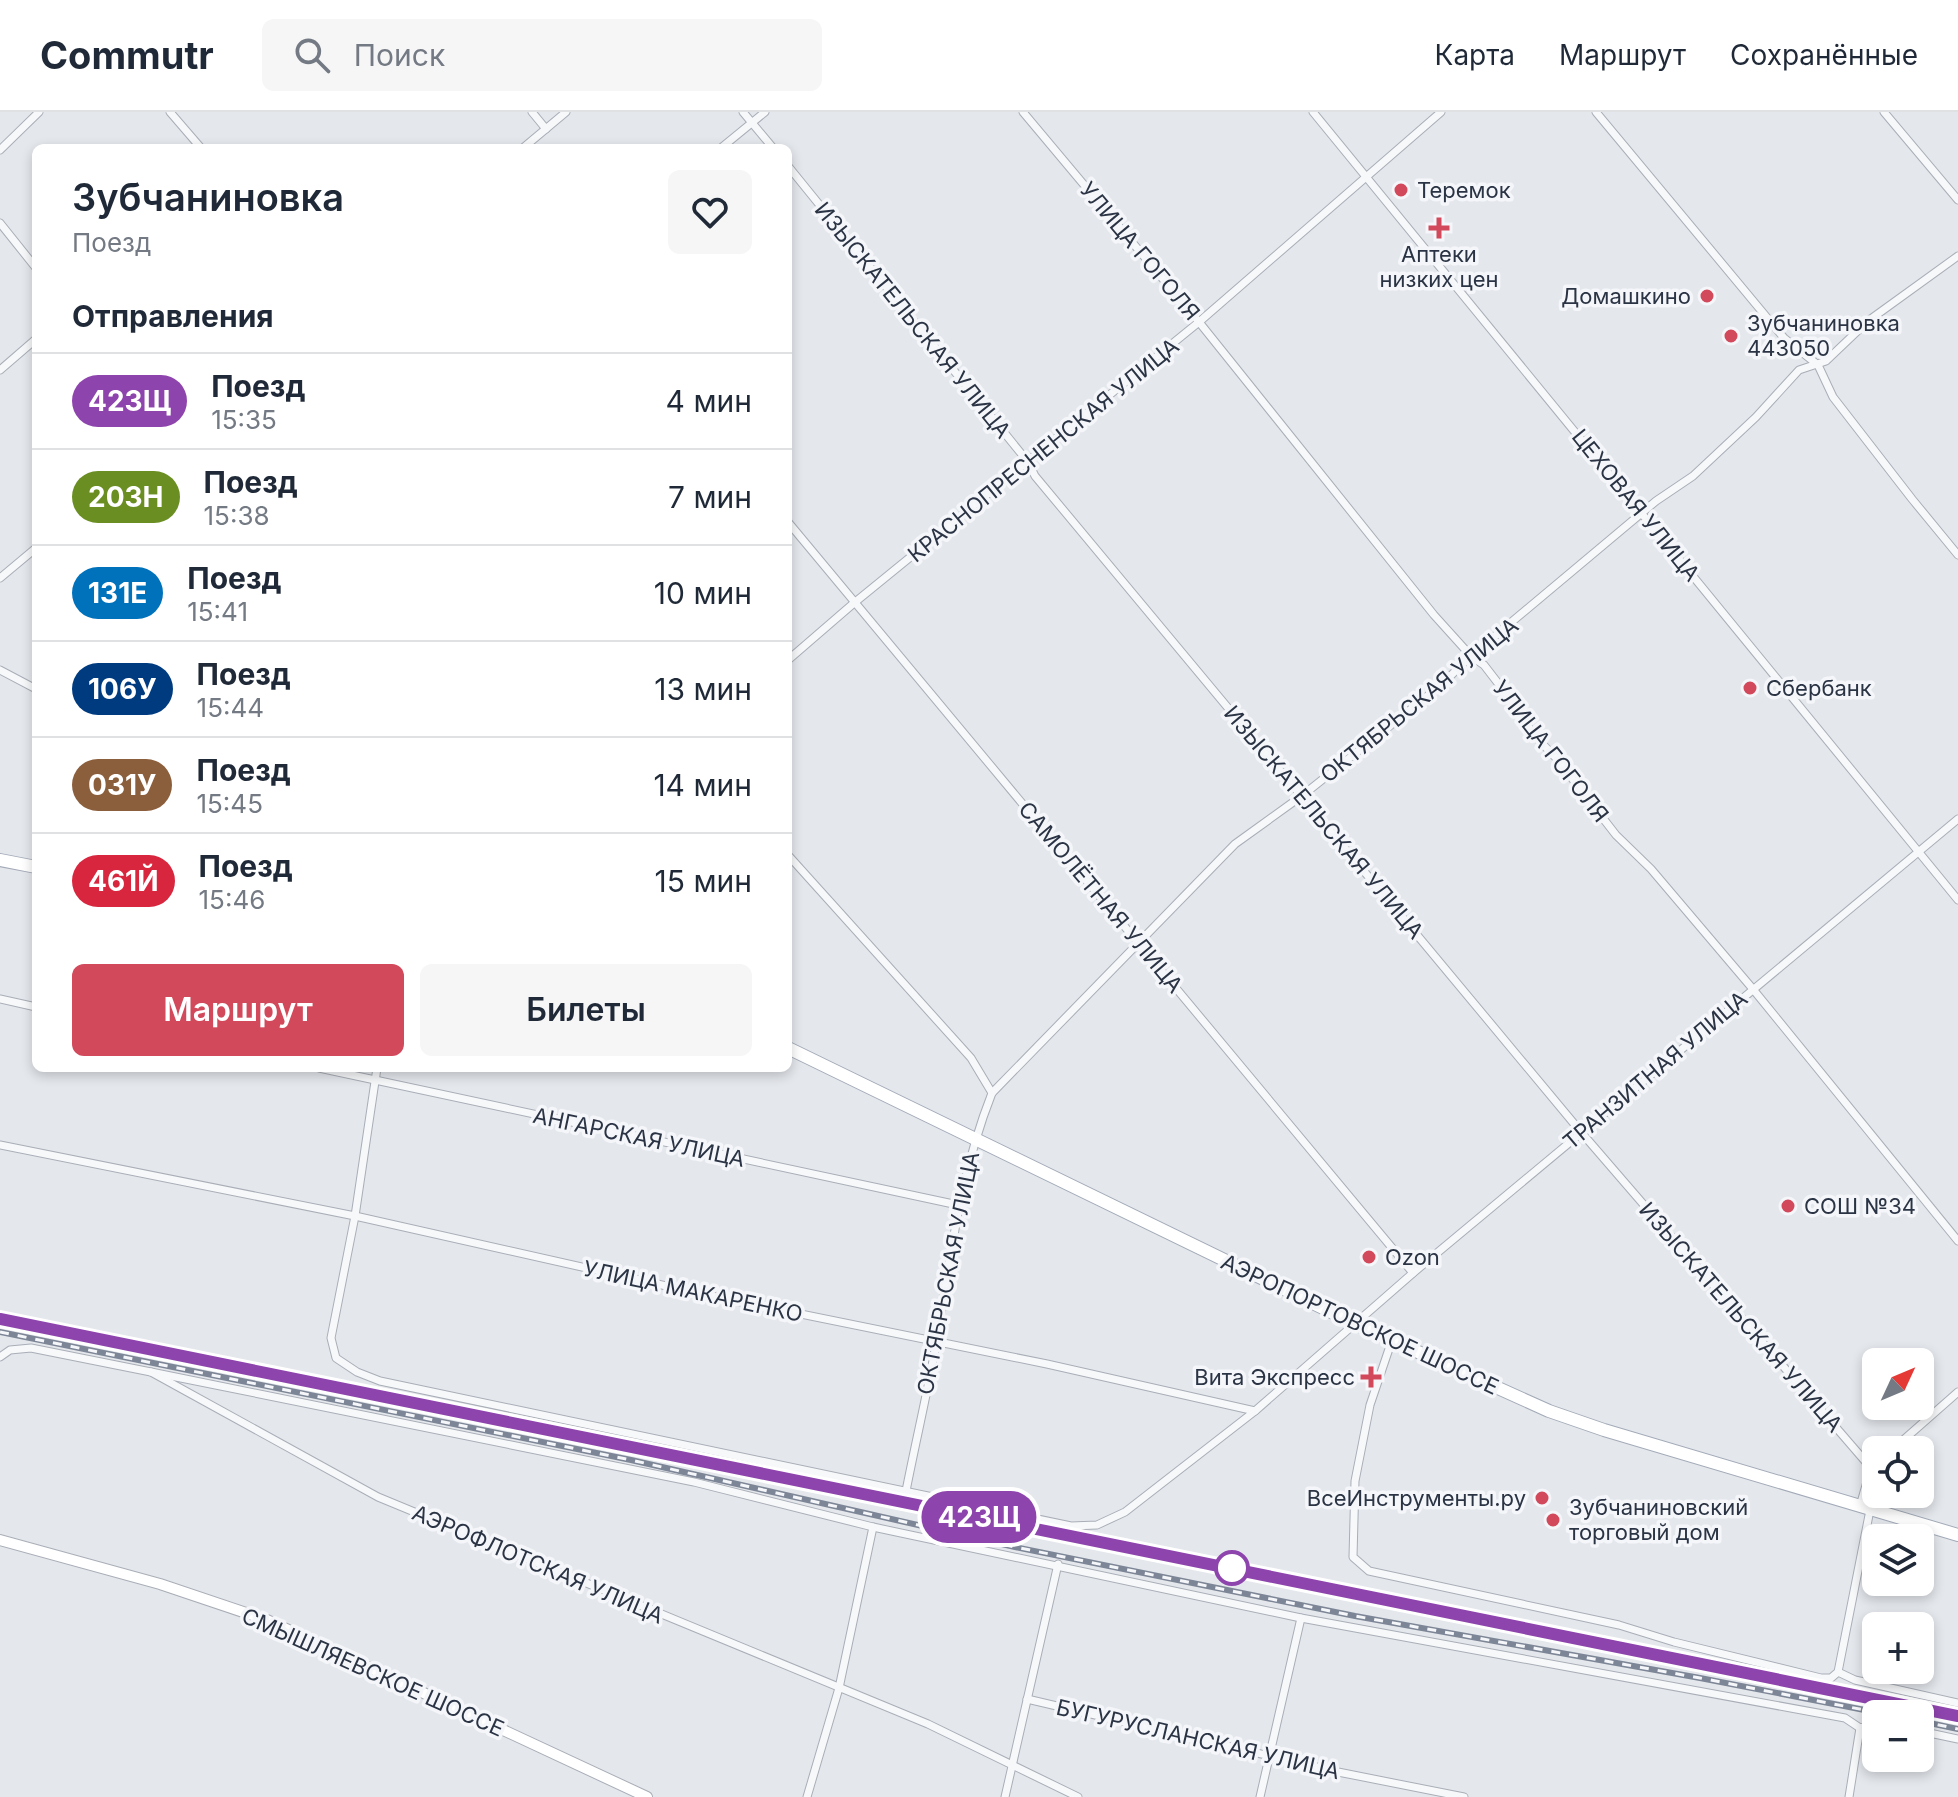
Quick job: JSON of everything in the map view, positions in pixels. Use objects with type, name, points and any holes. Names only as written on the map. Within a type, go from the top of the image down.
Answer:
[{"type":"main road","points":[[0,860],[32,866]]},
{"type":"main road","name":"АЭРОПОРТОВСКОЕ ШОССЕ","points":[[792,1050],[1356,1324],[1549,1411],[1862,1507]]},
{"type":"main road","name":"АЭРОПОРТОВСКОЕ ШОССЕ","points":[[1865,1508],[1958,1535]]},
{"type":"street","points":[[0,150],[39,112]]},
{"type":"street","points":[[170,112],[198,144]]},
{"type":"street","points":[[532,112],[546,129]]},
{"type":"street","points":[[528,144],[566,112]]},
{"type":"street","points":[[743,112],[770,144]]},
{"type":"street","points":[[726,144],[765,112]]},
{"type":"street","name":"УЛИЦА ГОГОЛЯ","points":[[1023,112],[1199,322],[1352,515],[1471,656],[1484,665],[1521,713],[1531,732],[1557,759],[1616,835],[1651,869],[1752,988],[1958,1241]]},
{"type":"street","name":"ЦЕХОВАЯ УЛИЦА","points":[[1313,112],[1958,900]]},
{"type":"street","name":"КРАСНОПРЕСНЕНСКАЯ УЛИЦА","points":[[792,657],[1199,322],[1441,112]]},
{"type":"street","points":[[1596,112],[1784,338],[1818,365],[1833,397],[1958,555]]},
{"type":"street","points":[[1884,112],[1958,200]]},
{"type":"street","name":"ИЗЫСКАТЕЛЬСКАЯ УЛИЦА","points":[[792,171],[1028,462],[1035,476],[1581,1132],[1862,1453]]},
{"type":"street","points":[[0,223],[32,263]]},
{"type":"street","name":"ОКТЯБРЬСКАЯ УЛИЦА","points":[[906,1491],[936,1342],[958,1205],[974,1138],[992,1093],[1235,844],[1303,795],[1440,686],[1471,656],[1507,629],[1642,512],[1693,476],[1799,370],[1826,361],[1868,321],[1958,256]]},
{"type":"street","points":[[0,370],[32,342]]},
{"type":"street","name":"САМОЛЁТНАЯ УЛИЦА","points":[[792,527],[1413,1273]]},
{"type":"street","points":[[0,578],[32,551]]},
{"type":"street","points":[[0,670],[32,687]]},
{"type":"street","name":"ТРАНЗИТНАЯ УЛИЦА","points":[[1356,1324],[1752,988],[1958,819]]},
{"type":"street","points":[[792,859],[971,1058],[992,1093]]},
{"type":"street","points":[[0,999],[32,1006]]},
{"type":"street","name":"АНГАРСКАЯ УЛИЦА","points":[[337,1072],[958,1205]]},
{"type":"street","points":[[376,1072],[355,1216],[331,1338],[336,1358],[357,1372],[380,1381],[1071,1526],[1097,1525],[1125,1512],[1255,1411],[1356,1324]]},
{"type":"street","name":"УЛИЦА МАКАРЕНКО","points":[[0,1145],[355,1216],[702,1294],[1188,1394],[1255,1411]]},
{"type":"street","points":[[1392,1340],[1370,1405],[1355,1481],[1353,1557],[1369,1571],[1604,1621],[1674,1642],[1831,1678],[1838,1672],[1865,1508]]},
{"type":"street","name":"АЭРОФЛОТСКАЯ УЛИЦА","points":[[0,1357],[10,1350],[31,1348],[151,1372],[378,1497],[928,1724],[1078,1797]]},
{"type":"street","points":[[151,1372],[694,1482],[873,1527],[1301,1618],[1845,1718],[1860,1728],[1849,1797]]},
{"type":"street","points":[[1908,1436],[1958,1392]]},
{"type":"street","points":[[807,1797],[839,1688],[873,1527]]},
{"type":"street","name":"СМЫШЛЯЕВСКОЕ ШОССЕ","points":[[0,1540],[160,1584],[267,1620],[647,1797]]},
{"type":"street","points":[[1005,1797],[1058,1564]]},
{"type":"street","points":[[1260,1797],[1301,1618]]},
{"type":"street","points":[[1838,1672],[1855,1680],[1958,1703]]},
{"type":"street","name":"БУГУРУСЛАНСКАЯ УЛИЦА","points":[[1027,1699],[1464,1797]]},
{"type":"street","points":[[1934,1734],[1958,1739]]},
{"type":"railway","points":[[0,1318],[1958,1716]]},
{"type":"railway","points":[[0,1332],[631,1460],[1015,1547],[1355,1616],[1862,1710]]},
{"type":"railway","points":[[1934,1724],[1958,1729]]},
{"type":"train","name":"423Щ","points":[[0,1319],[1958,1716]]},
{"type":"place","name":"Теремок","points":[[1401,190]]},
{"type":"place","name":"Аптеки низких цен","points":[[1439,228]]},
{"type":"place","name":"Домашкино","points":[[1707,296]]},
{"type":"place","name":"Зубчаниновка 443050","points":[[1731,336]]},
{"type":"place","name":"Сбербанк","points":[[1750,688]]},
{"type":"place","name":"СОШ №34","points":[[1788,1206]]},
{"type":"place","name":"Ozon","points":[[1369,1257]]},
{"type":"place","name":"Вита Экспресс","points":[[1371,1377]]},
{"type":"place","name":"ВсеИнструменты.ру","points":[[1542,1498]]},
{"type":"place","name":"Зубчаниновский торговый дом","points":[[1553,1520]]}]
